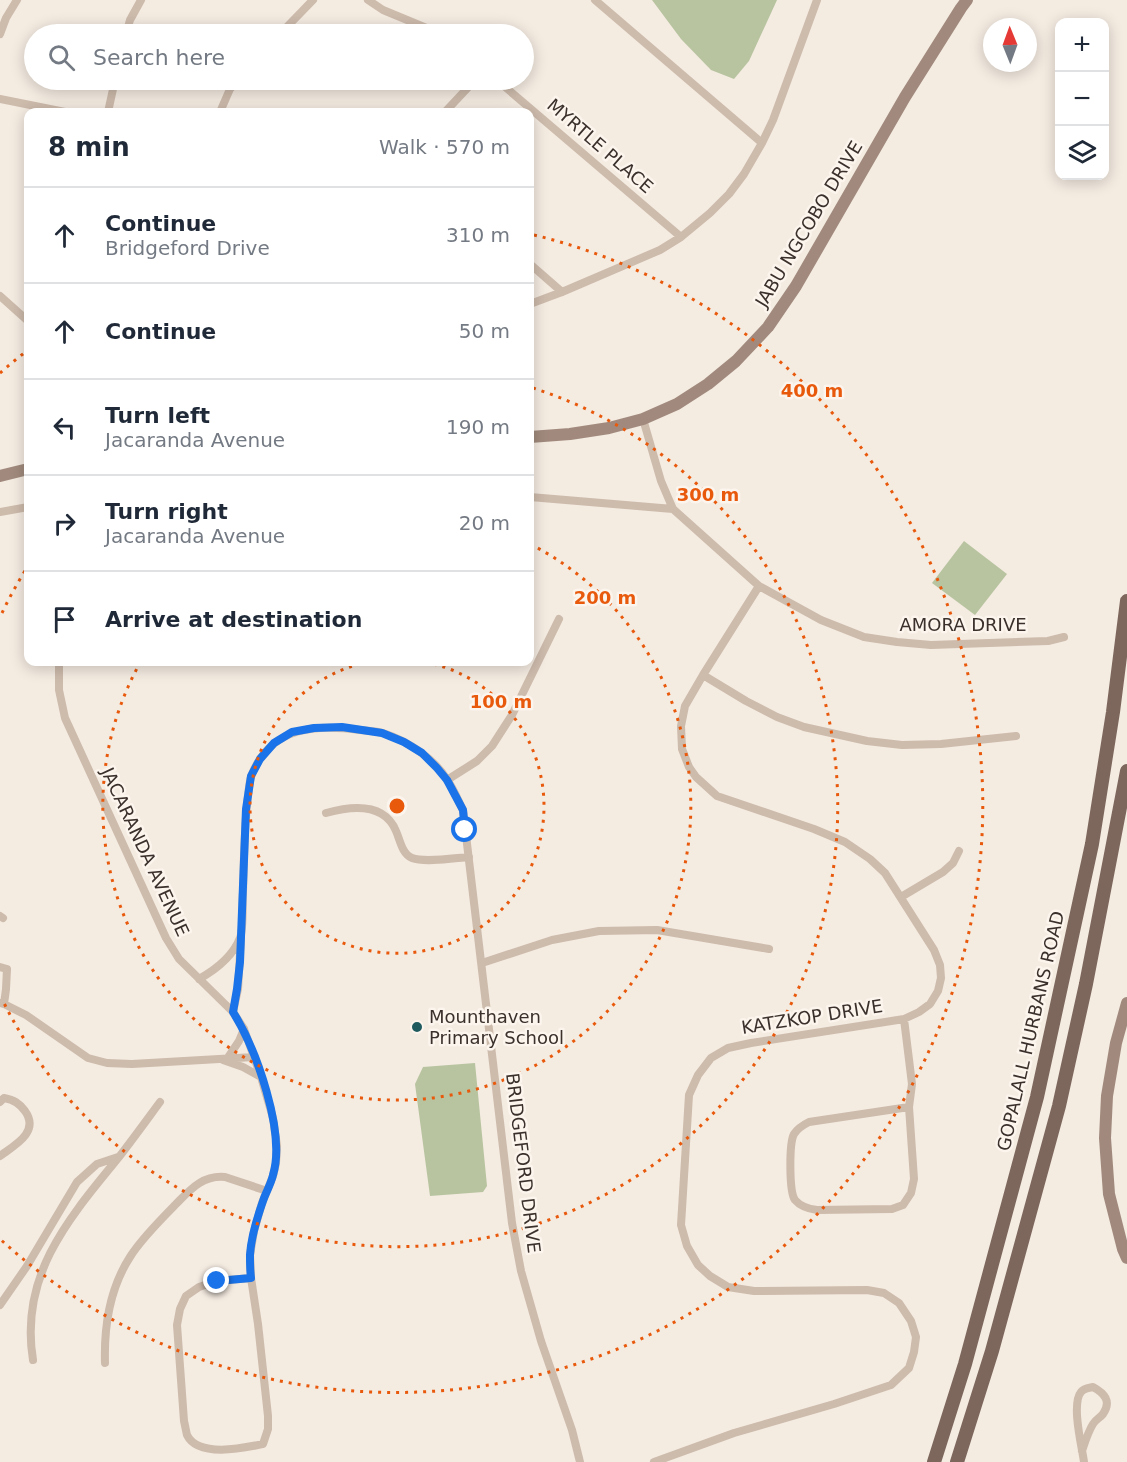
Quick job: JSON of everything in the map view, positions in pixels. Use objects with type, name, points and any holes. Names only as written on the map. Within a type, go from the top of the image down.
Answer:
[{"type":"main road","name":"JABU NGCOBO DRIVE","points":[[534,437],[609,428],[643,419],[677,404],[708,384],[736,361],[768,327],[796,286],[905,97],[967,0]]},
{"type":"main road","points":[[0,476],[24,471]]},
{"type":"main road","name":"GOPALALL HURBANS ROAD","points":[[934,1462],[965,1364],[1037,1097],[1092,844],[1113,712],[1127,601]]},
{"type":"main road","points":[[957,1462],[992,1351],[1059,1106],[1086,984],[1127,771]]},
{"type":"main road","points":[[1127,1003],[1112,1065],[1107,1096],[1105,1138],[1109,1194],[1127,1258]]},
{"type":"street","points":[[0,34],[17,0]]},
{"type":"street","points":[[129,24],[141,0]]},
{"type":"street","points":[[290,24],[313,0]]},
{"type":"street","points":[[368,0],[383,10],[417,24]]},
{"type":"street","points":[[595,0],[762,143]]},
{"type":"street","points":[[534,302],[660,250],[681,237],[729,194],[744,174],[773,120],[817,0]]},
{"type":"street","points":[[109,108],[113,90]]},
{"type":"street","points":[[222,108],[229,90]]},
{"type":"street","points":[[449,108],[466,90]]},
{"type":"street","name":"MYRTLE PLACE","points":[[509,90],[530,108]]},
{"type":"street","points":[[0,99],[45,108]]},
{"type":"street","name":"MYRTLE PLACE","points":[[534,112],[681,237]]},
{"type":"street","points":[[534,268],[562,292]]},
{"type":"street","points":[[0,296],[24,317]]},
{"type":"street","name":"AMORA DRIVE","points":[[643,419],[673,508],[759,586],[821,620],[864,637],[931,645],[1048,641],[1064,637]]},
{"type":"street","points":[[534,497],[673,508]]},
{"type":"street","points":[[0,512],[24,508]]},
{"type":"street","name":"KATZKOP DRIVE","points":[[654,1462],[734,1433],[891,1385],[909,1368],[916,1337],[911,1321],[899,1303],[884,1293],[867,1290],[754,1291],[728,1287],[698,1265],[687,1246],[681,1224],[689,1095],[698,1075],[711,1058],[728,1048],[751,1043],[904,1019],[930,1004],[938,991],[941,978],[940,965],[934,950],[885,873],[870,859],[845,842],[814,829],[717,796],[696,777],[689,767],[682,749],[681,726],[685,706],[702,675],[759,586]]},
{"type":"street","points":[[447,780],[477,761],[492,746],[512,715],[559,619]]},
{"type":"street","name":"JACARANDA AVENUE","points":[[58,666],[59,690],[64,718],[166,938],[179,959],[233,1012],[244,1029],[273,1118],[277,1146],[276,1163],[262,1203],[250,1255],[268,1416],[267,1429],[263,1444],[240,1449],[206,1449],[196,1445],[188,1436],[184,1421],[177,1325],[180,1309],[186,1296],[199,1287],[217,1281],[251,1278]]},
{"type":"street","points":[[702,675],[777,717],[867,741],[902,745],[941,744],[1016,736]]},
{"type":"street","name":"BRIDGEFORD DRIVE","points":[[233,1012],[241,936],[246,809],[251,776],[260,759],[274,743],[292,732],[314,728],[342,727],[382,733],[422,753],[447,780],[463,810],[512,1223],[521,1271],[541,1341],[572,1430],[580,1462]]},
{"type":"street","points":[[326,813],[341,808],[373,809],[393,823],[404,850],[413,858],[421,860],[469,857]]},
{"type":"street","points":[[901,897],[943,872],[953,863],[959,851]]},
{"type":"street","points":[[482,963],[552,940],[600,931],[657,930],[769,948]]},
{"type":"street","points":[[198,979],[211,972],[226,958],[241,936]]},
{"type":"street","points":[[0,967],[7,969],[6,989],[2,1004],[26,1015],[88,1058],[107,1064],[132,1064],[255,1057]]},
{"type":"street","points":[[904,1019],[912,1084],[909,1107],[914,1179],[911,1193],[903,1204],[892,1209],[817,1210],[805,1208],[794,1200],[791,1187],[791,1155],[793,1137],[798,1128],[809,1122],[909,1107]]},
{"type":"street","points":[[224,1059],[239,1041],[244,1029]]},
{"type":"street","points":[[224,1059],[261,1077]]},
{"type":"street","points":[[0,1102],[4,1098],[13,1100],[21,1106],[30,1123],[28,1133],[23,1139],[0,1156]]},
{"type":"street","points":[[33,1360],[30,1335],[32,1306],[40,1278],[57,1238],[88,1194],[160,1102]]},
{"type":"street","points":[[0,1305],[27,1266],[77,1182],[97,1164],[119,1157]]},
{"type":"street","points":[[105,1364],[105,1334],[113,1293],[129,1257],[155,1225],[192,1188],[207,1179],[225,1177],[267,1191]]},
{"type":"street","points":[[1082,1451],[1095,1420],[1103,1413],[1106,1406],[1106,1398],[1102,1391],[1093,1387],[1085,1388],[1079,1393],[1077,1404],[1079,1436],[1084,1462]]},
{"type":"green space","points":[[652,0],[777,0],[749,61],[734,79],[711,70],[681,39]]},
{"type":"green space","points":[[964,541],[1007,574],[975,615],[932,583]]},
{"type":"green space","points":[[475,1063],[487,1186],[483,1192],[430,1196],[415,1084],[423,1067]]},
{"type":"place","name":"Mounthaven Primary School","points":[[417,1027]]},
{"type":"route","points":[[217,1281],[251,1278],[250,1255],[254,1231],[276,1163],[277,1146],[273,1118],[255,1057],[244,1029],[233,1012],[240,962],[246,809],[251,776],[260,759],[274,743],[292,732],[342,727],[382,733],[422,753],[437,768],[447,780],[463,810],[465,830]]}]
